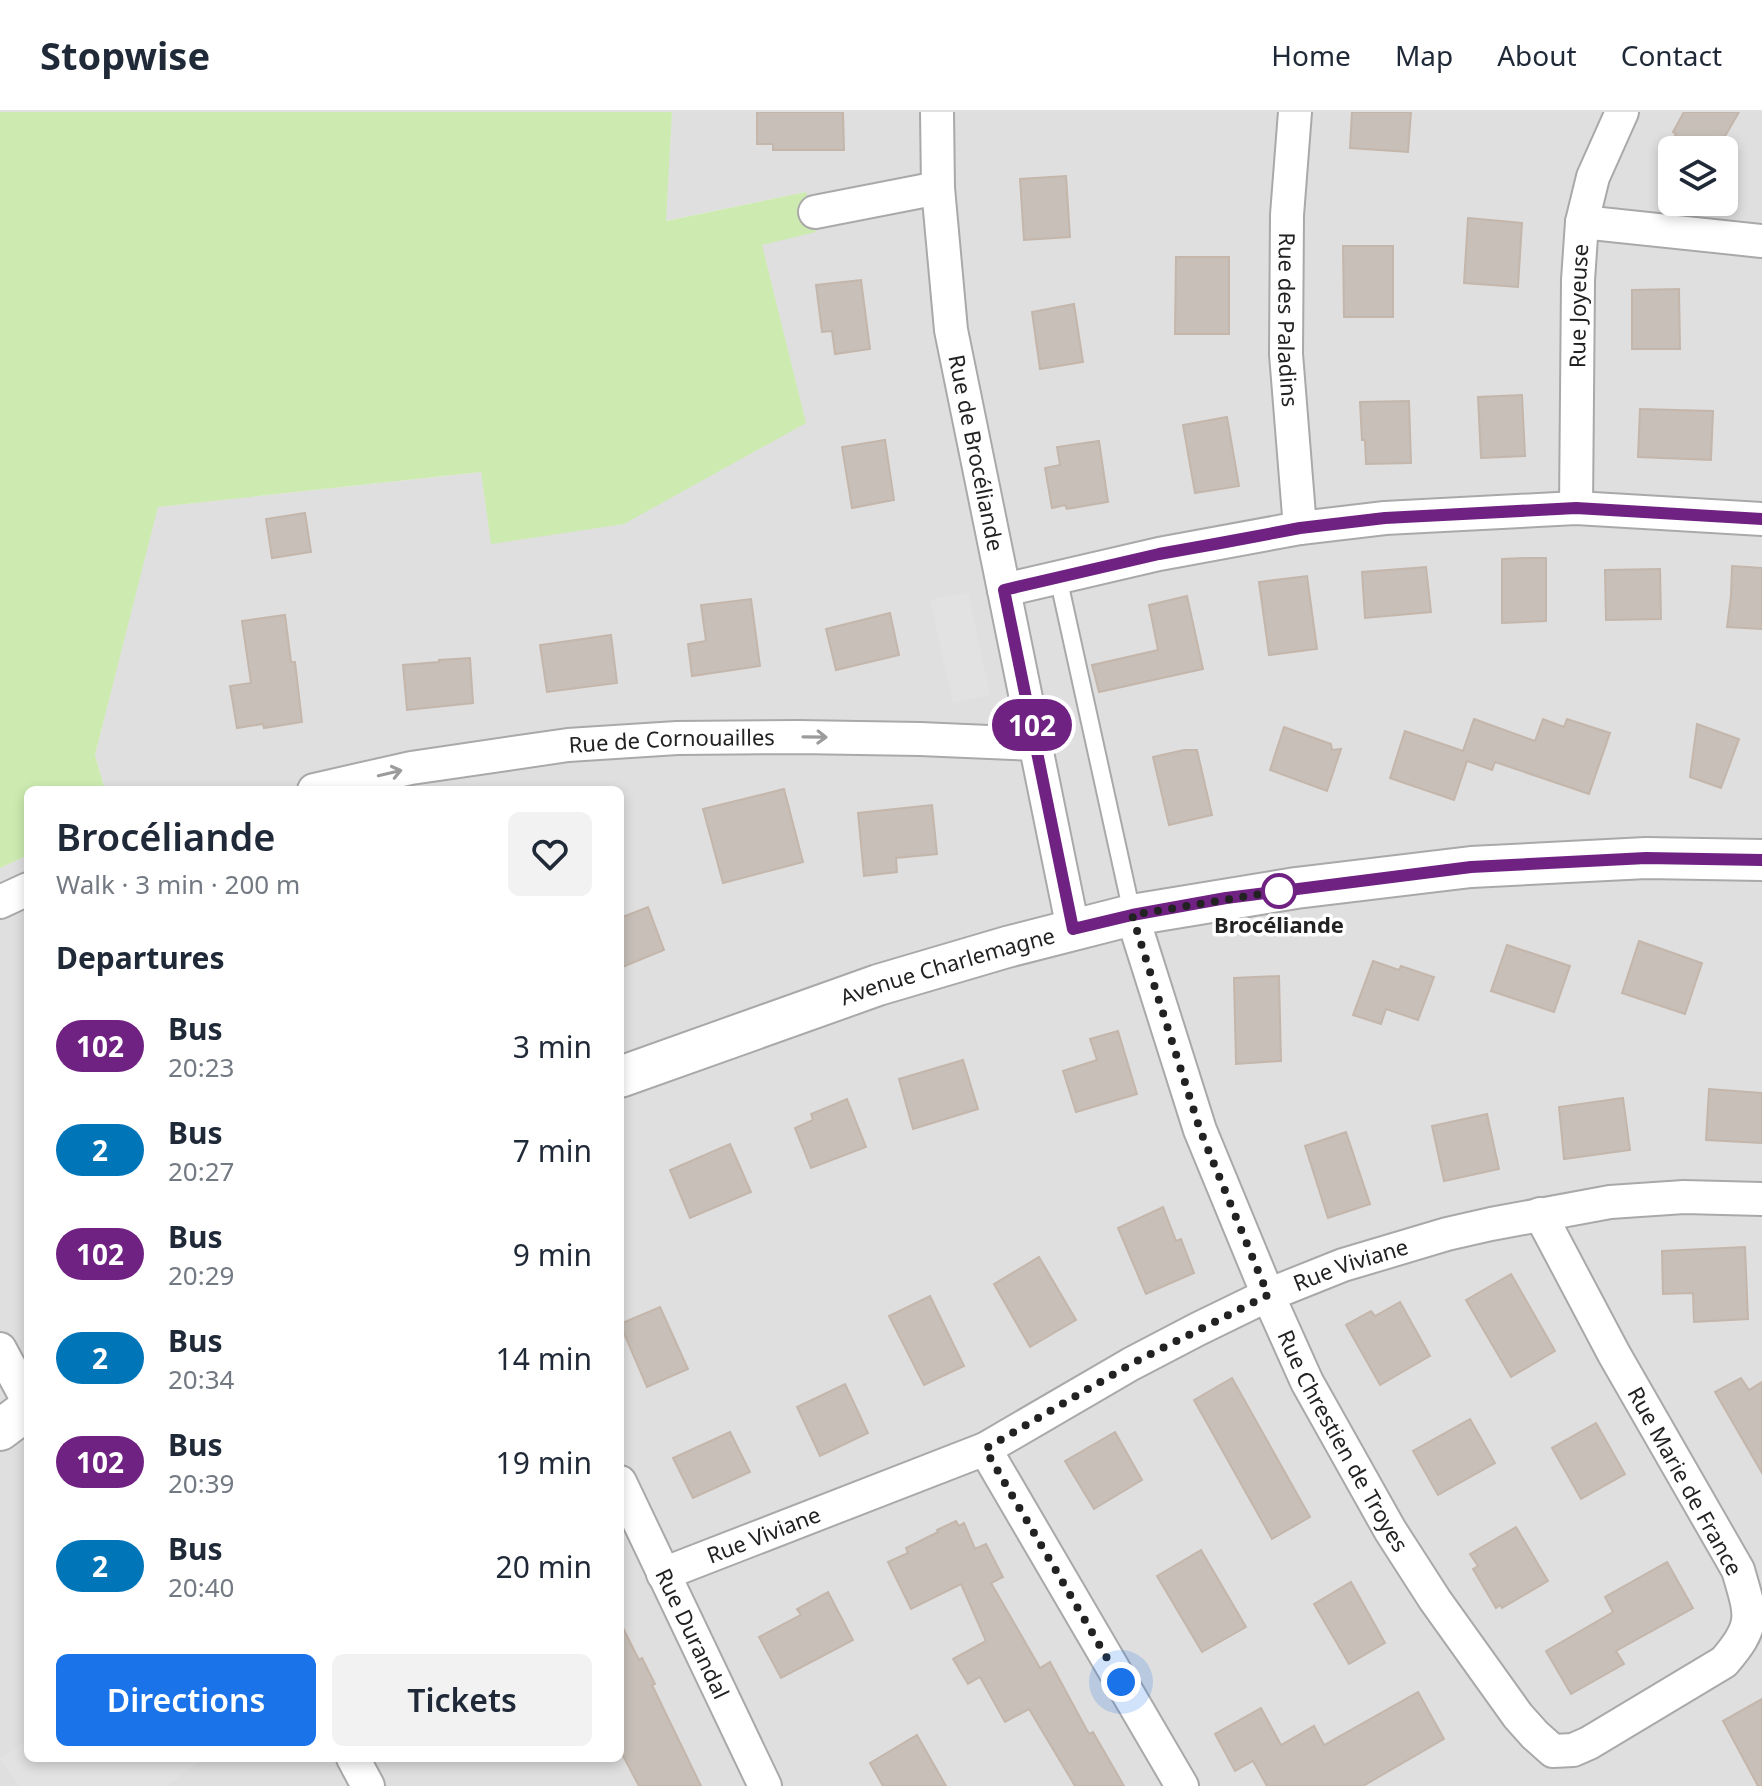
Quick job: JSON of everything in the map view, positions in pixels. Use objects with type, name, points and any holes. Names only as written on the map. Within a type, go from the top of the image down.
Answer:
[{"type":"street","name":"Rue de Brocéliande","points":[[937,112],[938,188],[951,330],[1073,929]]},
{"type":"street","name":"Rue des Paladins","points":[[1295,112],[1287,215],[1286,354],[1300,528]]},
{"type":"street","name":"Rue Joyeuse","points":[[1576,508],[1578,280],[1582,222],[1593,177],[1622,112]]},
{"type":"street","points":[[815,212],[938,188]]},
{"type":"street","points":[[1582,222],[1762,241]]},
{"type":"street","points":[[1004,590],[1159,554],[1300,528],[1385,518],[1576,508],[1762,519]]},
{"type":"street","name":"Rue de Cornouailles","points":[[332,786],[411,768],[568,745],[677,738],[829,737],[1035,744]]},
{"type":"street","name":"Avenue Charlemagne","points":[[624,1076],[878,985],[1132,915],[1296,888],[1471,867],[1646,858],[1762,860]]},
{"type":"street","points":[[0,902],[24,891]]},
{"type":"street","name":"Rue Chrestien de Troyes","points":[[1132,915],[1200,1130],[1307,1382],[1390,1530],[1435,1600],[1518,1716],[1553,1751]]},
{"type":"street","name":"Rue Viviane","points":[[663,1574],[985,1449],[1131,1364],[1268,1295],[1343,1265],[1447,1234],[1610,1202],[1684,1197],[1762,1199]]},
{"type":"street","name":"Rue Marie de France","points":[[1540,1214],[1614,1354],[1738,1570],[1750,1619],[1741,1642],[1724,1662],[1589,1743],[1573,1750],[1553,1751]]},
{"type":"street","points":[[0,1349],[24,1394]]},
{"type":"street","points":[[0,1430],[24,1412]]},
{"type":"street","points":[[985,1449],[1182,1786]]},
{"type":"street","name":"Rue Durandal","points":[[624,1491],[765,1786]]},
{"type":"street","points":[[355,1762],[368,1786]]},
{"type":"lane","points":[[1058,577],[1132,915]]},
{"type":"shaded area","points":[[672,112],[1762,112],[1762,1786],[0,1786],[0,868],[24,857],[24,1762],[624,1762],[624,786],[104,786],[95,755],[157,507],[482,472],[491,543],[806,192],[665,221]]},
{"type":"shaded area","points":[[968,592],[990,695],[953,703],[930,600]]},
{"type":"shaded area","points":[[24,1742],[24,1762],[199,1762],[166,1786],[19,1786],[0,1758]]},
{"type":"green space","points":[[0,112],[672,112],[666,221],[806,192],[816,232],[762,245],[806,423],[624,524],[491,544],[481,472],[158,507],[95,755],[104,786],[24,786],[24,857],[0,868]]},
{"type":"building","points":[[757,112],[843,112],[844,150],[773,150],[773,144],[757,144]]},
{"type":"building","points":[[1352,112],[1411,112],[1408,152],[1350,148]]},
{"type":"building","points":[[1684,112],[1739,112],[1725,136],[1675,136],[1673,132]]},
{"type":"building","points":[[1066,176],[1070,237],[1024,240],[1020,179]]},
{"type":"building","points":[[1468,218],[1522,223],[1518,287],[1464,283]]},
{"type":"building","points":[[1343,246],[1393,246],[1393,317],[1344,317]]},
{"type":"building","points":[[1176,257],[1229,257],[1229,334],[1175,334]]},
{"type":"building","points":[[861,280],[870,349],[835,354],[832,331],[822,332],[816,285]]},
{"type":"building","points":[[1679,289],[1680,349],[1632,349],[1632,290]]},
{"type":"building","points":[[1074,304],[1083,362],[1040,369],[1032,312]]},
{"type":"building","points":[[1522,395],[1525,456],[1481,458],[1478,397]]},
{"type":"building","points":[[1409,401],[1411,463],[1366,464],[1360,402]]},
{"type":"building","points":[[1640,409],[1713,411],[1711,460],[1638,457]]},
{"type":"building","points":[[1227,417],[1239,486],[1195,493],[1183,425]]},
{"type":"building","points":[[885,440],[894,500],[852,508],[842,447]]},
{"type":"building","points":[[1099,441],[1108,502],[1067,509],[1065,505],[1052,508],[1045,468],[1060,465],[1057,447]]},
{"type":"building","points":[[305,513],[311,552],[272,558],[266,519]]},
{"type":"building","points":[[1546,558],[1546,621],[1502,623],[1502,559]]},
{"type":"building","points":[[1732,566],[1762,568],[1762,629],[1727,627]]},
{"type":"building","points":[[1426,567],[1431,612],[1365,618],[1362,572]]},
{"type":"building","points":[[1660,569],[1661,619],[1606,620],[1605,570]]},
{"type":"building","points":[[1307,576],[1317,649],[1269,655],[1259,582]]},
{"type":"building","points":[[1187,596],[1203,669],[1099,692],[1092,665],[1158,650],[1149,605]]},
{"type":"building","points":[[751,599],[760,666],[692,676],[688,644],[706,641],[701,605]]},
{"type":"building","points":[[890,613],[899,655],[836,670],[826,629]]},
{"type":"building","points":[[285,615],[291,662],[295,662],[302,722],[264,728],[263,724],[237,728],[230,686],[251,683],[242,621]]},
{"type":"building","points":[[611,635],[617,683],[547,692],[540,645]]},
{"type":"building","points":[[470,658],[473,703],[407,710],[403,665]]},
{"type":"building","points":[[1474,719],[1535,741],[1543,719],[1564,727],[1567,719],[1610,733],[1589,794],[1495,762],[1492,770],[1467,761],[1454,800],[1390,778],[1405,731],[1463,751]]},
{"type":"building","points":[[1697,724],[1739,739],[1721,788],[1690,777]]},
{"type":"building","points":[[1284,727],[1331,744],[1332,750],[1341,749],[1327,791],[1270,770]]},
{"type":"building","points":[[1197,750],[1212,815],[1169,825],[1153,757]]},
{"type":"building","points":[[784,789],[803,862],[723,883],[703,809]]},
{"type":"building","points":[[932,805],[937,854],[896,858],[897,872],[864,876],[858,813]]},
{"type":"building","points":[[648,907],[664,950],[624,966],[624,916]]},
{"type":"building","points":[[1639,941],[1702,963],[1685,1014],[1622,993]]},
{"type":"building","points":[[1507,945],[1570,966],[1554,1012],[1491,991]]},
{"type":"building","points":[[1373,961],[1434,977],[1418,1020],[1386,1009],[1381,1024],[1353,1015]]},
{"type":"building","points":[[1279,976],[1281,1061],[1236,1064],[1234,978]]},
{"type":"building","points":[[1118,1031],[1137,1094],[1076,1112],[1063,1071],[1097,1060],[1090,1039]]},
{"type":"building","points":[[963,1060],[978,1109],[913,1129],[899,1079]]},
{"type":"building","points":[[1709,1089],[1762,1093],[1762,1143],[1706,1140]]},
{"type":"building","points":[[1623,1098],[1630,1150],[1564,1159],[1559,1107]]},
{"type":"building","points":[[847,1099],[866,1147],[811,1168],[795,1128],[813,1120],[811,1114]]},
{"type":"building","points":[[1487,1114],[1499,1169],[1444,1181],[1432,1126]]},
{"type":"building","points":[[1346,1132],[1370,1204],[1328,1218],[1305,1146]]},
{"type":"building","points":[[730,1144],[751,1192],[690,1218],[670,1170]]},
{"type":"building","points":[[1163,1207],[1176,1241],[1181,1239],[1194,1273],[1146,1294],[1118,1228]]},
{"type":"building","points":[[1745,1247],[1748,1319],[1694,1322],[1693,1293],[1663,1294],[1662,1251]]},
{"type":"building","points":[[1039,1257],[1076,1320],[1030,1347],[994,1284]]},
{"type":"building","points":[[1511,1274],[1555,1351],[1511,1377],[1466,1300]]},
{"type":"building","points":[[930,1296],[964,1366],[924,1385],[889,1316]]},
{"type":"building","points":[[1400,1302],[1430,1356],[1380,1385],[1346,1325],[1371,1311],[1375,1316]]},
{"type":"building","points":[[660,1307],[688,1369],[647,1387],[624,1333],[624,1322]]},
{"type":"building","points":[[1232,1378],[1310,1517],[1272,1539],[1194,1400]]},
{"type":"building","points":[[1741,1378],[1749,1390],[1762,1382],[1762,1473],[1715,1392]]},
{"type":"building","points":[[845,1384],[868,1433],[820,1456],[797,1407]]},
{"type":"building","points":[[1470,1419],[1495,1463],[1438,1495],[1413,1451]]},
{"type":"building","points":[[1596,1423],[1625,1474],[1581,1499],[1552,1448]]},
{"type":"building","points":[[730,1432],[750,1472],[693,1498],[673,1458]]},
{"type":"building","points":[[1115,1432],[1142,1480],[1094,1509],[1065,1461]]},
{"type":"building","points":[[956,1521],[959,1526],[964,1523],[975,1549],[986,1544],[1003,1577],[991,1583],[1040,1668],[1050,1662],[1089,1734],[1093,1732],[1124,1786],[1075,1786],[1029,1709],[1005,1722],[980,1677],[968,1684],[953,1659],[986,1641],[961,1584],[911,1609],[888,1562],[908,1553],[906,1548]]},
{"type":"building","points":[[1516,1527],[1548,1581],[1502,1608],[1500,1605],[1496,1608],[1473,1569],[1478,1566],[1470,1554]]},
{"type":"building","points":[[1201,1550],[1246,1627],[1202,1652],[1157,1576]]},
{"type":"building","points":[[1667,1562],[1693,1608],[1616,1651],[1624,1664],[1571,1694],[1546,1651],[1613,1612],[1605,1597]]},
{"type":"building","points":[[1351,1582],[1385,1643],[1349,1664],[1314,1604]]},
{"type":"building","points":[[828,1592],[853,1640],[781,1678],[759,1637],[801,1615],[797,1609]]},
{"type":"building","points":[[624,1630],[655,1684],[652,1685],[701,1786],[639,1786],[624,1758]]},
{"type":"building","points":[[1418,1692],[1444,1739],[1363,1786],[1267,1786],[1253,1761],[1235,1771],[1215,1734],[1261,1708],[1281,1745],[1314,1726],[1324,1745]]},
{"type":"building","points":[[1762,1699],[1762,1786],[1758,1786],[1723,1721]]},
{"type":"building","points":[[917,1735],[946,1786],[883,1786],[870,1763]]},
{"type":"bus line","name":"102","points":[[1762,519],[1576,508],[1385,518],[1300,528],[1159,554],[1004,590],[1073,929],[1226,898],[1471,867],[1646,858],[1762,860]]},
{"type":"place","name":"Brocéliande","points":[[1279,891]]},
{"type":"route","points":[[1121,1682],[985,1449],[1131,1364],[1268,1295],[1200,1130],[1132,915],[1279,891]]}]
